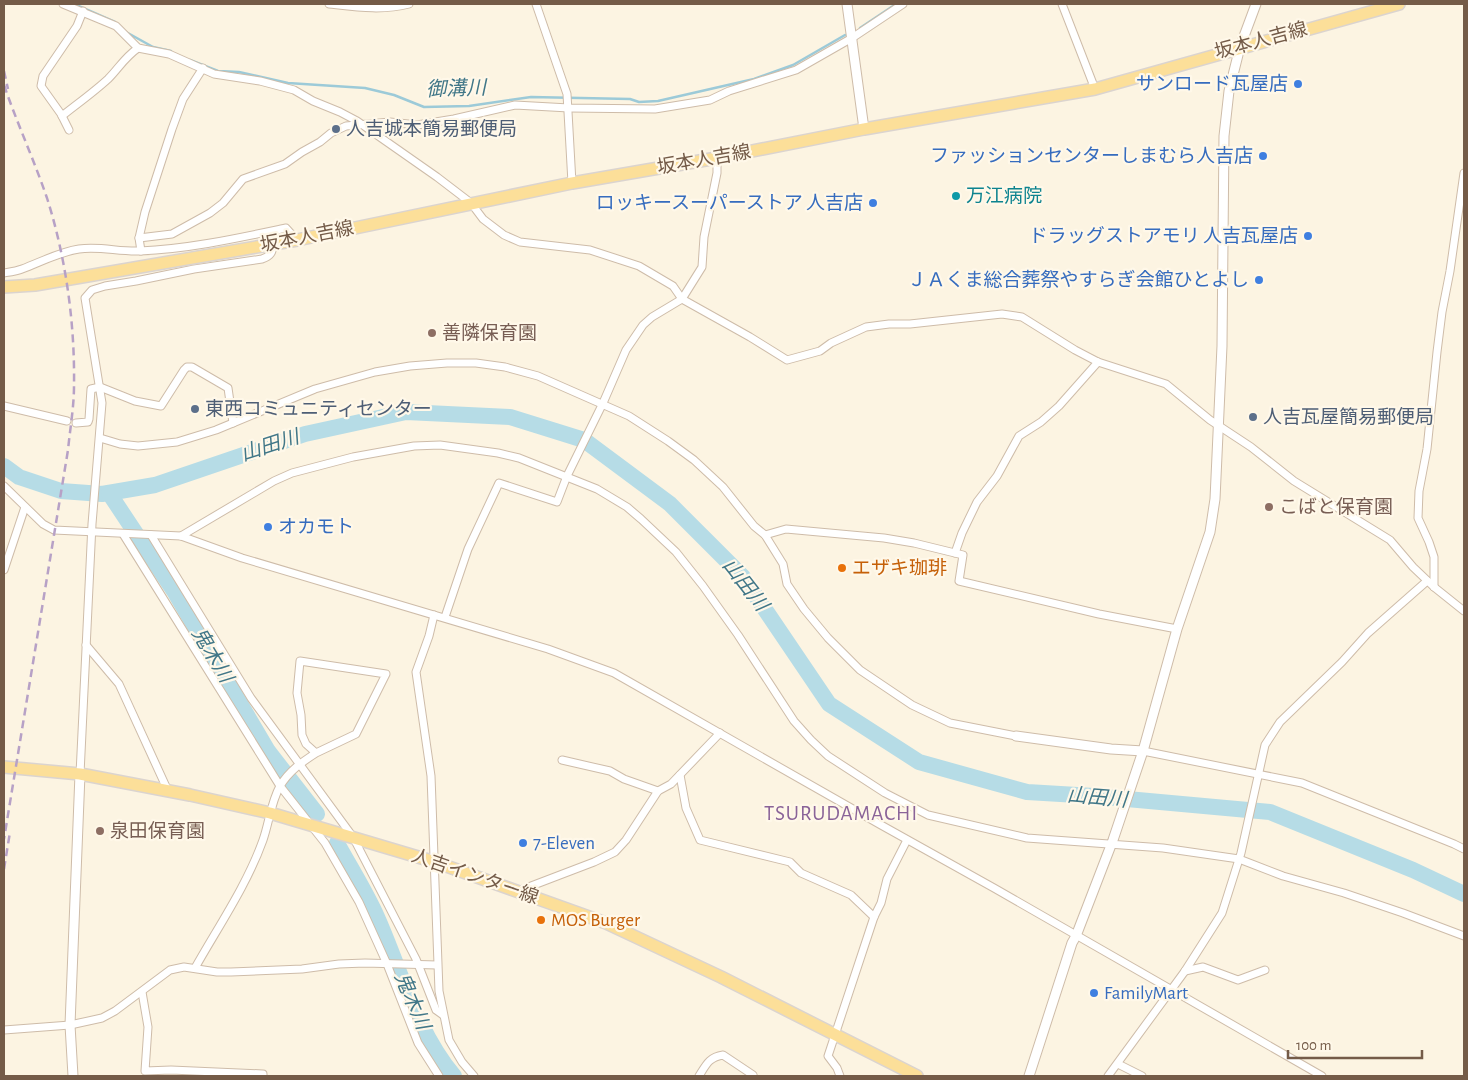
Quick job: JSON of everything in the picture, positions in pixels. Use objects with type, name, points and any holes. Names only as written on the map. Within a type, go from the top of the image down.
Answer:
[{"type":"main road","name":"坂本人吉線","points":[[4,287],[35,285],[297,240],[572,183],[716,158],[864,128],[1096,88],[1398,4]]},
{"type":"main road","name":"人吉インター線","points":[[4,767],[80,774],[270,813],[436,862],[606,923],[721,977],[917,1076]]},
{"type":"street","points":[[63,4],[116,26],[138,48],[169,54],[214,74],[260,81],[294,90],[313,101],[340,112],[437,177],[471,203],[483,219],[513,240],[590,250],[624,261],[657,275],[673,286],[682,299],[787,360],[820,351],[831,343],[866,327],[1002,314],[1027,319],[1075,350],[1098,362],[1166,384],[1204,416],[1251,447],[1294,481],[1390,540],[1413,567],[1464,611]]},
{"type":"street","points":[[329,4],[366,8],[395,8],[409,4]]},
{"type":"street","points":[[536,4],[568,94],[572,183]]},
{"type":"street","points":[[848,4],[864,128]]},
{"type":"street","points":[[139,238],[172,234],[224,203],[243,179],[285,164],[331,133],[346,126],[390,122],[417,125],[454,119],[515,105],[654,109],[710,100],[729,91],[796,70],[852,38],[903,4]]},
{"type":"street","points":[[1062,4],[1096,88]]},
{"type":"street","points":[[1029,1076],[1072,943],[1112,842],[1141,754],[1177,628],[1210,532],[1215,498],[1222,336],[1224,136],[1229,91],[1240,47],[1256,4]]},
{"type":"street","points":[[69,130],[41,82],[43,76],[78,26],[82,11]]},
{"type":"street","points":[[62,116],[100,86],[113,74],[126,56],[138,48]]},
{"type":"street","points":[[141,251],[139,238],[145,212],[183,99],[203,68]]},
{"type":"street","points":[[445,618],[468,549],[499,483],[558,502],[567,476],[603,403],[626,350],[642,326],[652,317],[682,299],[702,267],[707,218],[717,173],[716,158]]},
{"type":"street","points":[[1434,587],[1434,557],[1418,518],[1419,491],[1427,450],[1436,352],[1464,173]]},
{"type":"street","points":[[4,273],[21,270],[50,257],[79,249],[99,248],[141,251],[200,244],[286,228],[297,240]]},
{"type":"street","points":[[73,1076],[70,1025],[80,774],[91,533],[102,403],[85,298],[92,290],[105,286],[194,269],[262,259],[270,256],[273,244]]},
{"type":"street","points":[[955,553],[977,502],[997,476],[1020,436],[1060,406],[1098,362]]},
{"type":"street","points":[[99,441],[138,446],[177,442],[199,436],[315,389],[375,372],[410,366],[476,363],[505,367],[538,376],[603,403],[648,428],[694,460],[723,487],[754,526],[765,535],[783,564],[787,584],[804,609],[828,638],[860,670],[912,705],[950,723],[1016,736],[1141,754],[1259,777],[1302,782],[1454,844],[1464,850]]},
{"type":"street","points":[[76,423],[88,422],[91,389],[100,387],[135,402],[161,406],[187,367],[196,368],[228,388],[232,423]]},
{"type":"street","points":[[4,406],[67,421]]},
{"type":"street","points":[[181,536],[274,480],[292,473],[353,457],[414,446],[440,445],[498,453],[519,458],[597,489],[627,507],[676,552],[703,586],[738,635],[794,721],[811,740],[828,756],[885,793],[928,814],[1027,838],[1112,842],[1240,856],[1283,876],[1344,893],[1464,936]]},
{"type":"street","points":[[4,486],[44,524],[54,530],[181,536],[242,558],[548,649],[614,673],[1322,1076]]},
{"type":"street","points":[[4,570],[25,507]]},
{"type":"street","points":[[765,535],[786,529],[884,538],[914,543],[963,555],[960,581],[1099,614],[1177,628]]},
{"type":"street","points":[[123,534],[280,786],[325,843],[359,902],[390,964],[418,1043],[439,1076]]},
{"type":"street","points":[[151,535],[251,698],[353,837],[417,964],[436,1010],[443,1014]]},
{"type":"street","points":[[1108,1076],[1185,971],[1222,913],[1240,856],[1265,745],[1280,722],[1368,634],[1428,581]]},
{"type":"street","points":[[434,615],[429,636],[416,672],[431,776],[436,862],[439,991],[449,1040],[462,1062],[474,1076]]},
{"type":"street","points":[[86,645],[119,684],[168,791]]},
{"type":"street","points":[[195,968],[240,889],[263,840],[280,786],[298,764],[316,753],[356,734],[386,674],[300,661],[297,694],[302,735],[306,744],[316,753]]},
{"type":"street","points":[[518,891],[615,852],[626,840],[658,791],[671,784],[720,733]]},
{"type":"street","points":[[562,760],[610,771],[624,779],[658,791]]},
{"type":"street","points":[[680,775],[686,808],[700,840],[790,862],[801,873],[851,895],[874,917]]},
{"type":"street","points":[[840,1076],[837,1068],[828,1056],[874,917],[881,903],[887,879],[907,840]]},
{"type":"street","points":[[1035,1076],[1077,945],[1076,936]]},
{"type":"street","points":[[4,1030],[70,1025],[102,1018],[142,992],[170,970],[184,967],[231,972],[302,969],[338,964],[437,965]]},
{"type":"street","points":[[1185,971],[1203,967],[1238,980],[1265,970]]},
{"type":"street","points":[[142,992],[148,1027],[145,1074],[172,1070],[263,1074],[264,1076]]},
{"type":"street","points":[[699,1076],[709,1060],[715,1056],[722,1055],[753,1075]]},
{"type":"street","points":[[1118,1064],[1142,1076]]},
{"type":"waterway","name":"御溝川","points":[[74,4],[115,22]]},
{"type":"waterway","name":"御溝川","points":[[860,28],[896,4]]},
{"type":"waterway","name":"御溝川","points":[[126,32],[153,47],[171,51]]},
{"type":"waterway","name":"御溝川","points":[[190,60],[218,71],[239,72],[288,83],[365,88],[394,95],[424,107],[469,106],[531,97],[630,99],[639,102],[658,101],[754,79],[793,65],[845,35]]},
{"type":"waterway","name":"山田川","points":[[4,466],[19,477],[61,491],[102,494],[155,485],[305,434],[406,412],[510,417],[584,440],[670,504],[743,577],[829,704],[919,762],[1027,792],[1094,796],[1270,812],[1413,870],[1464,894]]},
{"type":"waterway","name":"鬼木川","points":[[109,493],[174,591],[268,751],[317,814]]},
{"type":"waterway","name":"鬼木川","points":[[337,843],[373,908],[410,1000],[429,1040],[454,1076]]},
{"type":"railway","points":[[4,71],[8,89]]},
{"type":"railway","points":[[4,85],[37,170],[54,221],[68,291],[74,363],[73,410],[68,450],[4,839]]},
{"type":"railway","points":[[4,869],[10,832]]},
{"type":"place","name":"サンロード瓦屋店","points":[[1298,84]]},
{"type":"place","name":"人吉城本簡易郵便局","points":[[336,129]]},
{"type":"place","name":"ファッションセンターしまむら人吉店","points":[[1263,156]]},
{"type":"place","name":"万江病院","points":[[956,196]]},
{"type":"place","name":"ロッキースーパーストア 人吉店","points":[[873,203]]},
{"type":"place","name":"ドラッグストアモリ 人吉瓦屋店","points":[[1308,236]]},
{"type":"place","name":"ＪＡくま総合葬祭やすらぎ会館ひとよし","points":[[1259,280]]},
{"type":"place","name":"善隣保育園","points":[[432,333]]},
{"type":"place","name":"東西コミュニティセンター","points":[[195,409]]},
{"type":"place","name":"人吉瓦屋簡易郵便局","points":[[1253,417]]},
{"type":"place","name":"こばと保育園","points":[[1269,507]]},
{"type":"place","name":"オカモト","points":[[268,527]]},
{"type":"place","name":"エザキ珈琲","points":[[842,568]]},
{"type":"place","name":"泉田保育園","points":[[100,831]]},
{"type":"place","name":"7-Eleven","points":[[523,843]]},
{"type":"place","name":"MOS Burger","points":[[541,920]]},
{"type":"place","name":"FamilyMart","points":[[1094,993]]},
{"type":"district","name":"TSURUDAMACHI","points":[[841,813]]}]
